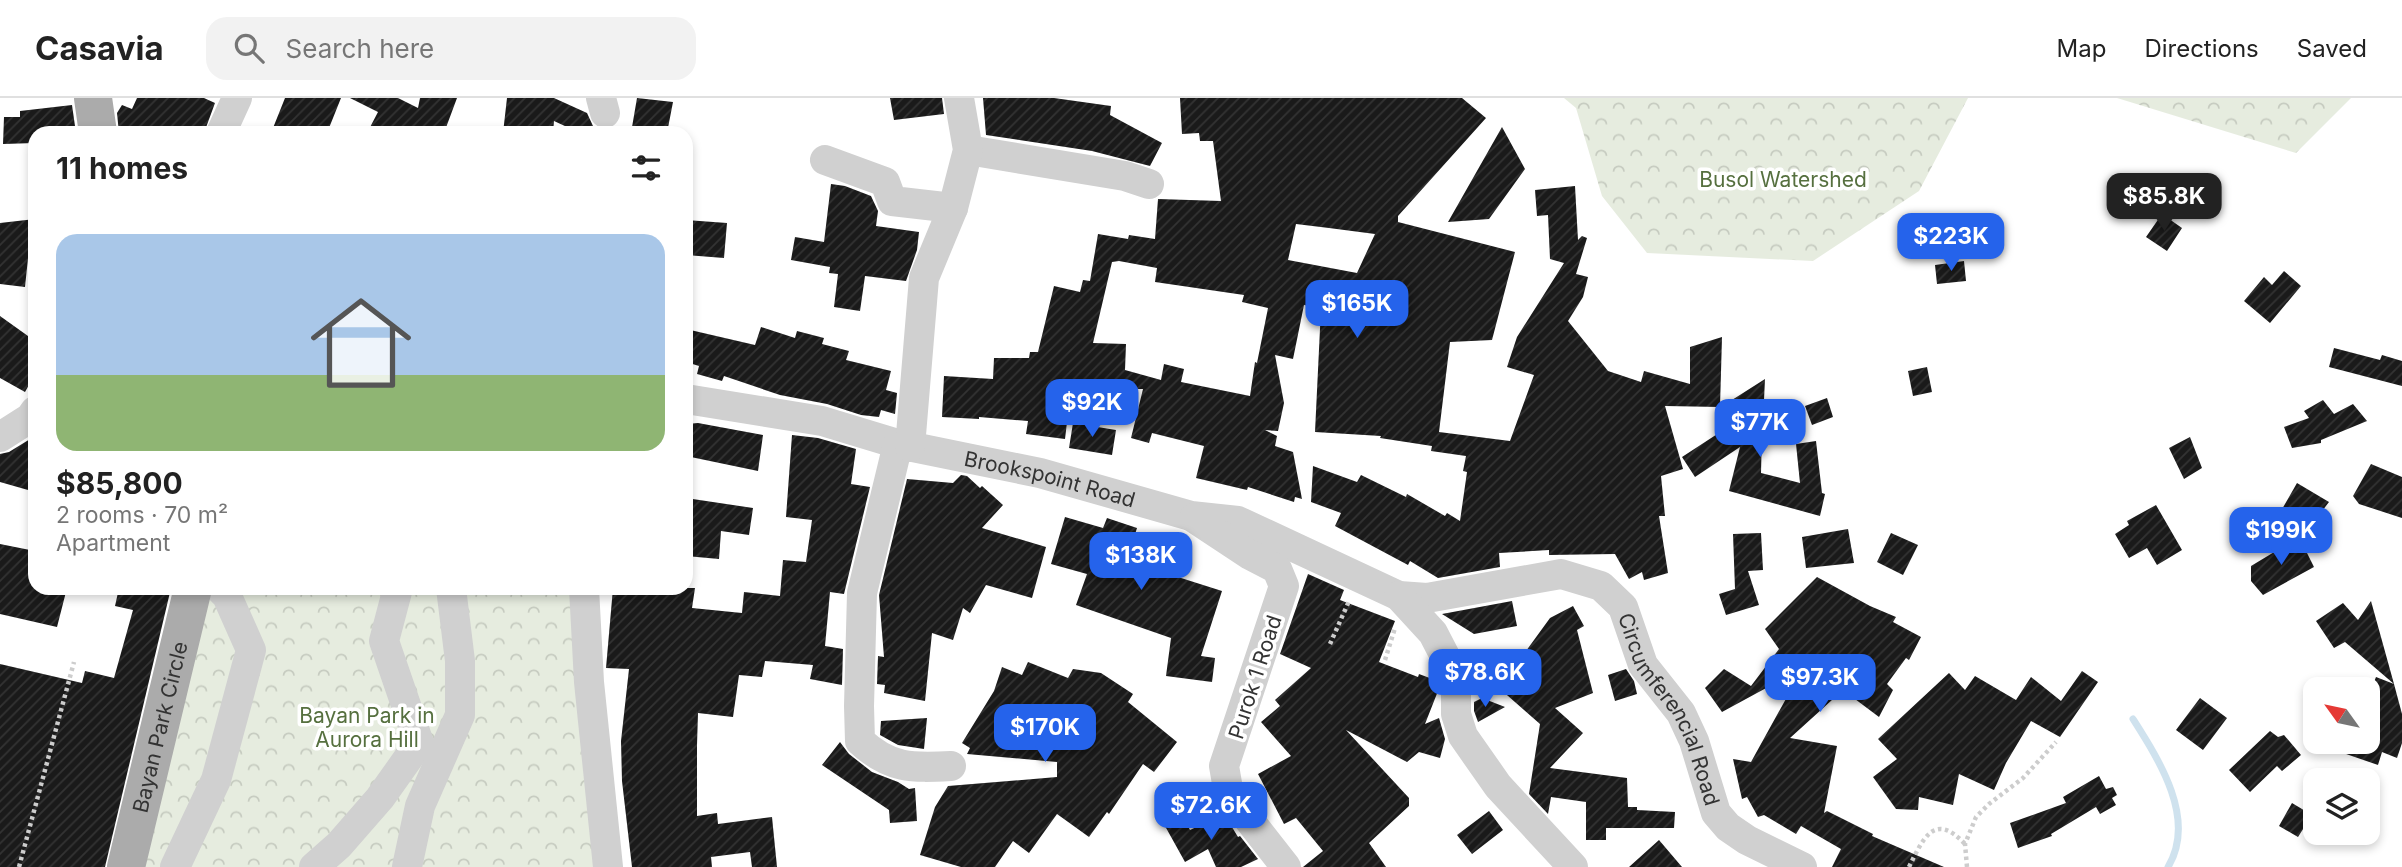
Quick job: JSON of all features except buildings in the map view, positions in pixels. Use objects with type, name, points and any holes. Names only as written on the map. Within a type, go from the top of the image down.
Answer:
[{"type":"main road","points":[[93,98],[98,126]]},
{"type":"main road","name":"Bayan Park Circle","points":[[126,867],[191,595]]},
{"type":"street","points":[[224,126],[237,98]]},
{"type":"street","points":[[951,766],[905,766],[893,764],[875,755],[860,741],[859,706],[862,593],[904,445],[924,278],[953,208],[968,150],[959,98]]},
{"type":"street","points":[[968,150],[1125,176],[1149,184]]},
{"type":"street","points":[[825,160],[885,183],[892,201],[953,208]]},
{"type":"street","name":"Brookspoint Road","points":[[693,400],[822,421],[904,445],[1040,473],[1191,516],[1238,521],[1399,596]]},
{"type":"street","points":[[0,437],[28,419]]},
{"type":"street","name":"Purok 1 Road","points":[[1191,516],[1208,530],[1277,569],[1284,586],[1224,766],[1228,789],[1286,867]]},
{"type":"street","name":"Circumferencial Road","points":[[1399,596],[1427,598],[1561,574],[1601,586],[1623,607],[1643,665],[1681,713],[1694,740],[1716,813],[1728,827],[1747,840],[1802,867]]},
{"type":"street","points":[[175,867],[216,780],[251,650],[226,595]]},
{"type":"street","points":[[314,867],[339,845],[380,798],[419,743],[384,642],[396,595]]},
{"type":"street","points":[[407,867],[420,806],[460,715],[460,661],[452,595]]},
{"type":"street","points":[[584,595],[589,682],[608,867]]},
{"type":"street","points":[[1399,596],[1433,633],[1448,662],[1456,691],[1456,714],[1463,736],[1498,786],[1573,867]]},
{"type":"path","points":[[1330,644],[1360,578]]},
{"type":"path","points":[[19,867],[74,662]]},
{"type":"path","points":[[1967,867],[1965,844],[1976,817],[1989,803],[2023,778],[2056,743]]},
{"type":"path","points":[[1909,867],[1924,837],[1932,830],[1945,829],[1965,844]]},
{"type":"green space","name":"Busol Watershed","points":[[1564,98],[1968,98],[1919,191],[1813,261],[1647,253],[1602,196],[1576,108]]},
{"type":"green space","points":[[2117,98],[2351,98],[2296,153]]},
{"type":"green space","name":"Bayan Park in Aurora Hill","points":[[207,595],[571,595],[595,867],[139,867]]},
{"type":"waterway","points":[[2133,719],[2163,771],[2177,810],[2176,849],[2168,867]]}]
